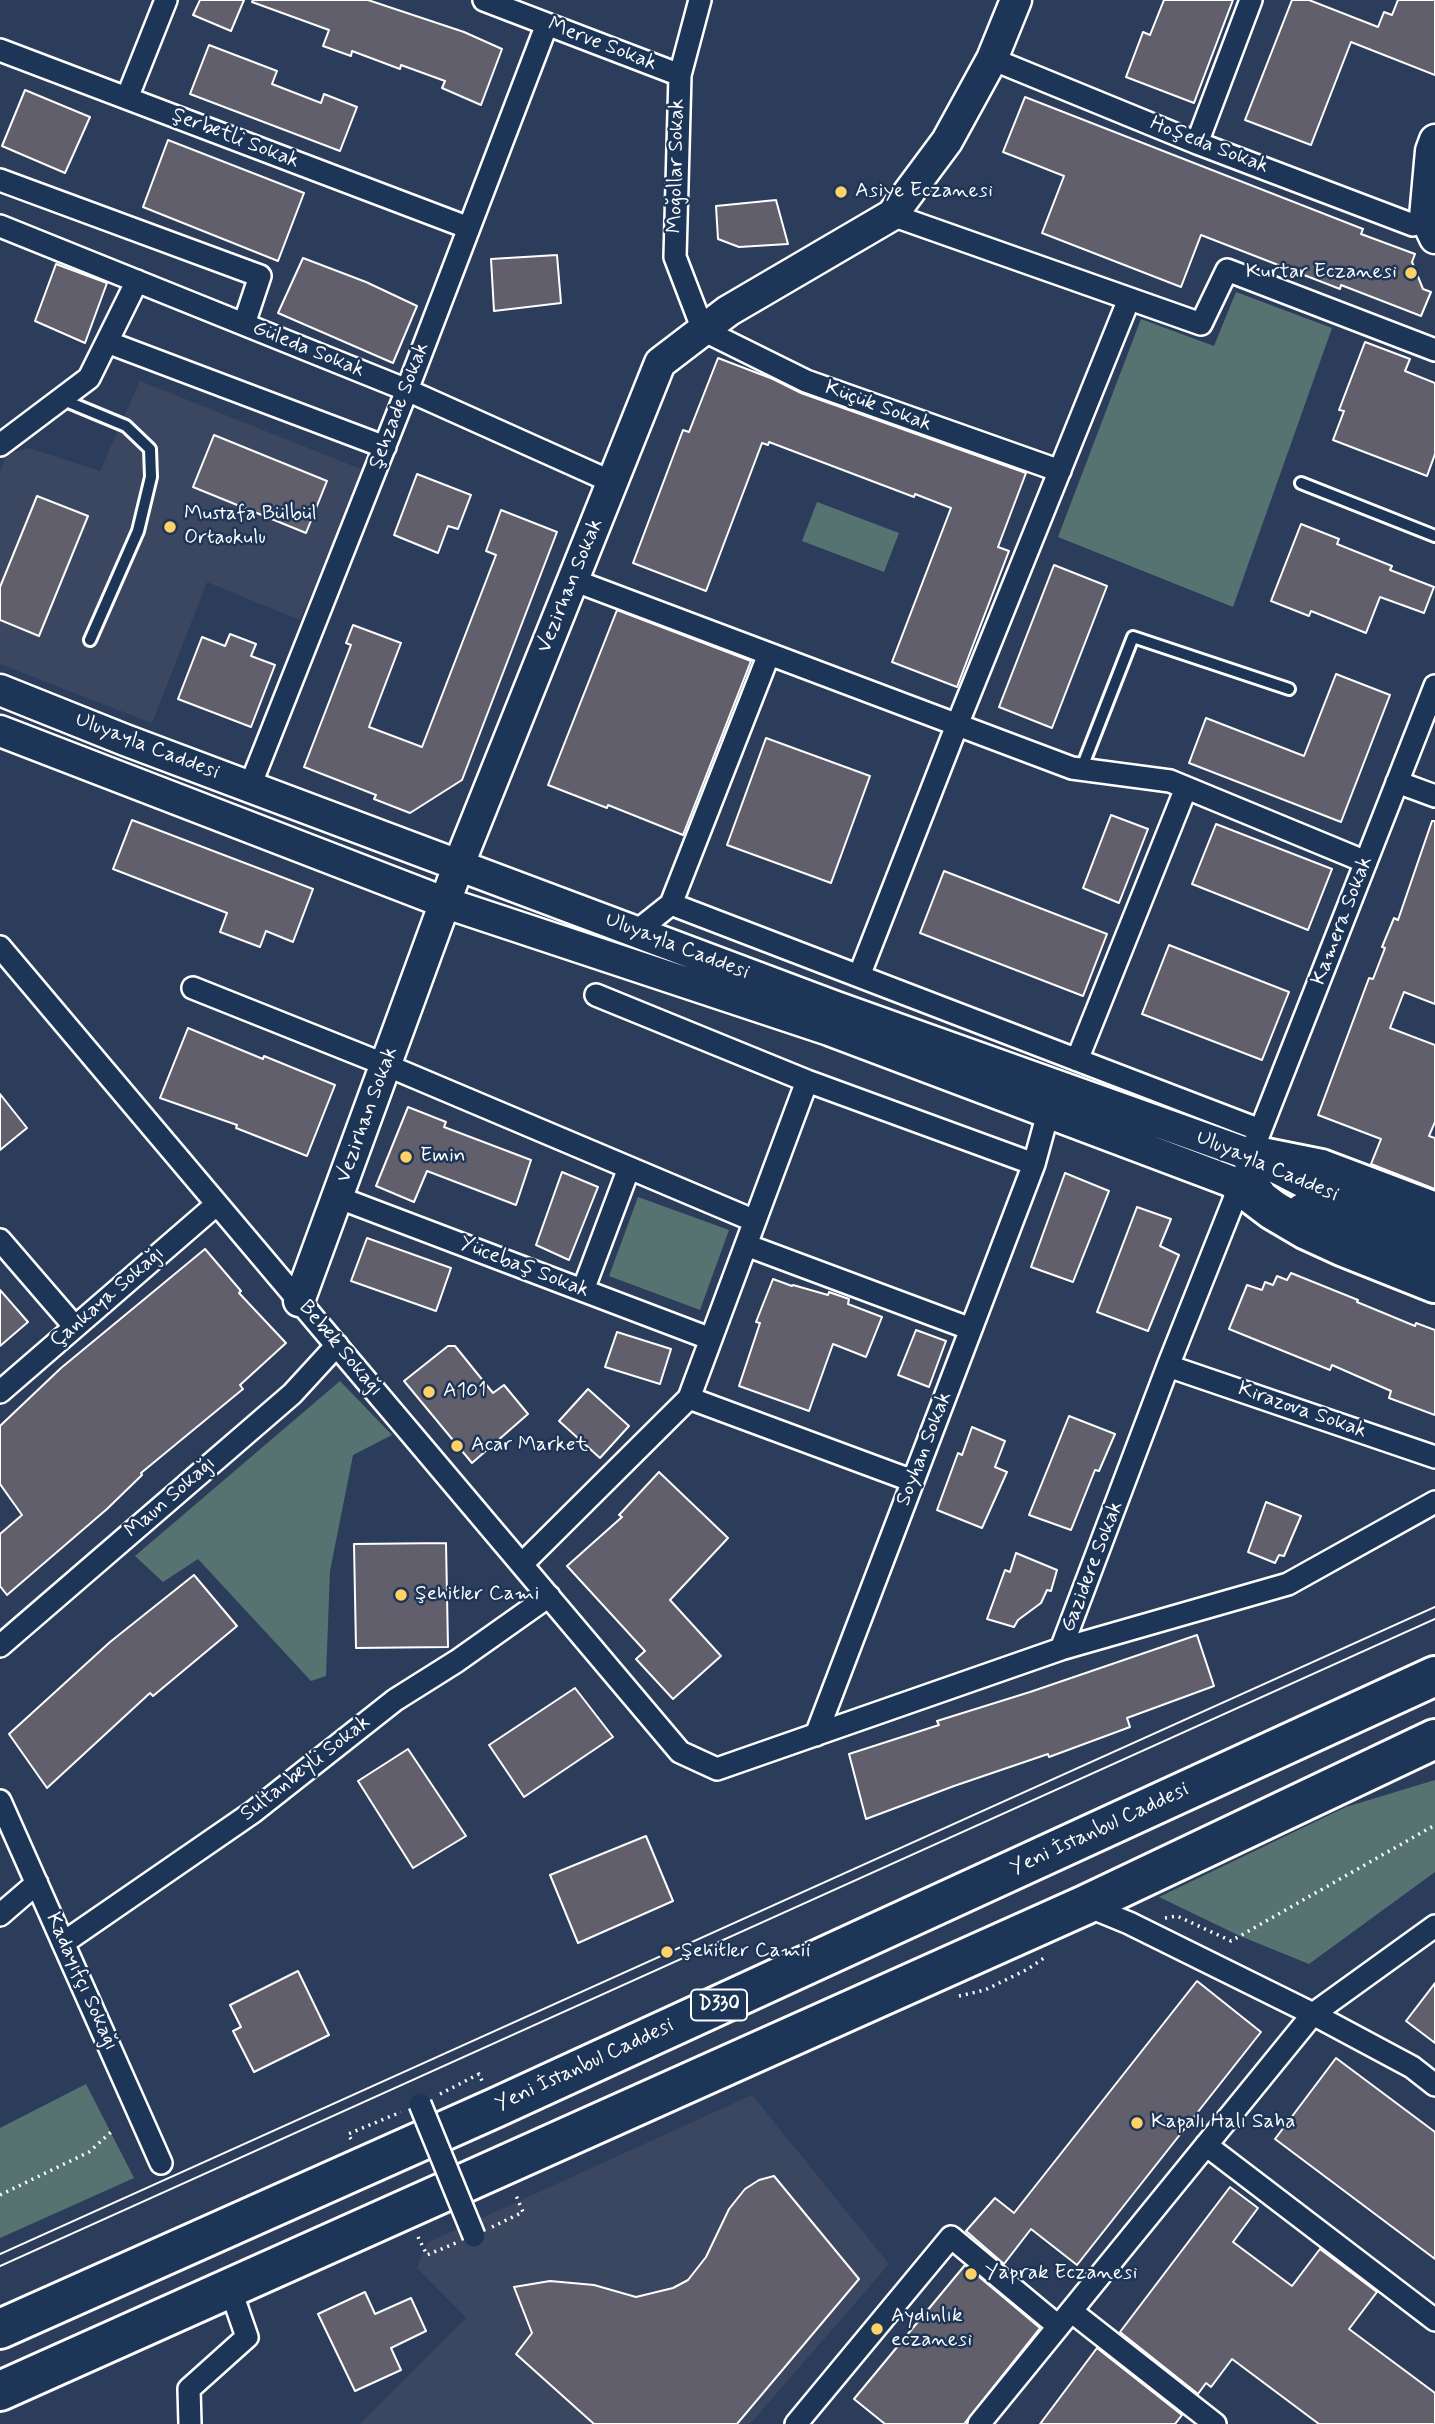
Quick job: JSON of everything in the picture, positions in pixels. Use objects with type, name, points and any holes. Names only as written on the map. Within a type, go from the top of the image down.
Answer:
[{"type":"highway","points":[[1250,1157],[1321,1169],[1435,1212]]},
{"type":"highway","points":[[1250,1157],[1273,1210],[1342,1246],[1435,1283]]},
{"type":"highway","name":"Yeni İstanbul Caddesi","points":[[0,2329],[495,2108],[1435,1676]]},
{"type":"highway","points":[[0,2390],[1085,1905],[1435,1739]]},
{"type":"main road","name":"Vezirhan Sokak","points":[[299,1301],[459,864],[660,363],[728,311],[892,215],[947,141],[992,59],[1016,0]]},
{"type":"main road","points":[[1430,227],[1431,151],[1435,140]]},
{"type":"main road","name":"Uluyayla Caddesi","points":[[0,690],[836,1007],[1250,1157],[1351,1215]]},
{"type":"main road","name":"Uluyayla Caddesi","points":[[0,731],[446,903],[830,1030],[1048,1112],[1250,1157]]},
{"type":"main road","points":[[1351,1215],[1435,1236]]},
{"type":"main road","points":[[1351,1215],[1435,1262]]},
{"type":"street","points":[[127,98],[166,0]]},
{"type":"street","name":"Merve Sokak","points":[[484,0],[680,75]]},
{"type":"street","name":"Moğollar Sokak","points":[[700,0],[680,75],[675,257],[703,330]]},
{"type":"street","points":[[1197,142],[1251,0]]},
{"type":"street","name":"Şehzade Sokak","points":[[250,786],[385,447],[547,24]]},
{"type":"street","name":"Şerbetli Sokak","points":[[0,50],[469,228]]},
{"type":"street","name":"Hoşeda Sokak","points":[[992,59],[1413,225],[1430,227]]},
{"type":"street","points":[[0,180],[260,276],[244,324]]},
{"type":"street","points":[[892,215],[1201,324],[1227,270],[1435,349]]},
{"type":"street","name":"Güleda Sokak","points":[[0,226],[407,390],[612,482]]},
{"type":"street","points":[[0,445],[89,378],[136,281]]},
{"type":"street","points":[[859,976],[1129,299]]},
{"type":"street","name":"Küçük Sokak","points":[[703,330],[806,381],[1059,471]]},
{"type":"street","points":[[107,342],[385,447]]},
{"type":"street","points":[[573,580],[1072,768],[1170,781],[1366,862]]},
{"type":"street","points":[[637,932],[671,904],[769,654]]},
{"type":"street","name":"Kamera Sokak","points":[[1250,1157],[1435,686]]},
{"type":"street","points":[[1397,782],[1435,796]]},
{"type":"street","points":[[1077,1060],[1186,788]]},
{"type":"street","points":[[671,904],[1077,1060],[1250,1157]]},
{"type":"street","name":"Bebek Sokağı","points":[[0,947],[680,1752]]},
{"type":"street","points":[[193,988],[386,1065],[755,1221]]},
{"type":"street","points":[[596,995],[807,1081],[1034,1164]]},
{"type":"street","points":[[522,1564],[689,1398],[807,1081]]},
{"type":"street","name":"Soyhan Sokak","points":[[816,1735],[1034,1164],[1048,1112]]},
{"type":"street","name":"Gazidere Sokak","points":[[680,1752],[717,1769],[1061,1649],[1250,1157]]},
{"type":"street","points":[[583,1290],[629,1168]]},
{"type":"street","name":"Yücebaş Sokak","points":[[337,1197],[711,1339]]},
{"type":"street","name":"Çankaya Sokağı","points":[[0,1392],[217,1204]]},
{"type":"street","points":[[0,1240],[75,1327]]},
{"type":"street","points":[[746,1245],[971,1329]]},
{"type":"street","name":"Maun Sokağı","points":[[0,1646],[292,1394],[337,1345]]},
{"type":"street","name":"Kirazova Sokak","points":[[1168,1366],[1435,1457]]},
{"type":"street","points":[[689,1398],[913,1481]]},
{"type":"street","points":[[1061,1649],[1288,1584],[1435,1502]]},
{"type":"street","name":"Sultanbeyli Sokak","points":[[63,1942],[253,1812],[395,1700],[457,1661],[549,1596]]},
{"type":"street","name":"Kadayıfçı Sokağı","points":[[0,1801],[161,2163]]},
{"type":"street","points":[[0,1915],[37,1883]]},
{"type":"street","points":[[1085,1905],[1129,1923],[1313,2014],[1412,2067],[1435,2085]]},
{"type":"street","points":[[978,2424],[1313,2014],[1435,1926]]},
{"type":"street","points":[[420,2104],[474,2236]]},
{"type":"street","points":[[1206,2144],[1435,2320]]},
{"type":"street","points":[[796,2424],[951,2237],[1215,2424]]},
{"type":"street","points":[[190,2424],[189,2389],[247,2337],[230,2288]]},
{"type":"lane","points":[[61,399],[127,426],[150,449],[151,477],[138,531],[90,640]]},
{"type":"lane","points":[[1301,483],[1435,536]]},
{"type":"lane","points":[[1081,769],[1133,637],[1289,689]]},
{"type":"path","points":[[1129,1923],[1177,1916],[1231,1941],[1435,1825]]},
{"type":"path","points":[[949,1998],[985,1990],[1028,1969],[1048,1955]]},
{"type":"path","points":[[0,2195],[89,2152],[111,2132]]},
{"type":"shaded area","name":"Mustafa Bülbül Ortaokulu","points":[[140,381],[363,470],[300,620],[207,582],[152,723],[0,664],[0,472],[7,454],[29,448],[100,471]]},
{"type":"shaded area","points":[[752,2095],[889,2264],[750,2424],[360,2424],[466,2318],[417,2268],[427,2243]]},
{"type":"green space","points":[[1236,292],[1332,328],[1233,607],[1058,537],[1141,319],[1214,346]]},
{"type":"green space","points":[[817,502],[899,533],[884,572],[802,541]]},
{"type":"green space","points":[[638,1197],[729,1230],[700,1310],[609,1276]]},
{"type":"green space","points":[[340,1381],[392,1435],[353,1455],[330,1571],[326,1676],[311,1681],[198,1559],[163,1582],[135,1556]]},
{"type":"green space","points":[[1435,1780],[1435,1872],[1309,1964],[1240,1936],[1159,1897],[1346,1807]]},
{"type":"green space","points":[[86,2084],[134,2178],[0,2238],[0,2128]]},
{"type":"building","points":[[200,0],[244,0],[231,31],[193,15]]},
{"type":"building","points":[[368,0],[464,32],[502,49],[481,105],[442,88],[445,81],[401,65],[400,69],[352,51],[351,56],[323,46],[329,30],[252,2]]},
{"type":"building","points":[[1164,0],[1233,0],[1194,103],[1126,77],[1143,32],[1150,35]]},
{"type":"building","points":[[1292,0],[1309,0],[1378,27],[1384,12],[1392,15],[1398,0],[1435,0],[1435,75],[1351,42],[1311,145],[1245,120]]},
{"type":"building","points":[[209,45],[277,71],[272,84],[321,103],[324,94],[357,107],[340,151],[190,94]]},
{"type":"building","points":[[25,90],[90,117],[65,173],[2,146]]},
{"type":"building","points":[[1025,97],[1363,229],[1361,234],[1415,254],[1412,262],[1423,289],[1431,292],[1421,316],[1341,285],[1340,289],[1201,235],[1181,287],[1042,233],[1064,176],[1003,152]]},
{"type":"building","points":[[168,140],[304,193],[278,261],[143,207]]},
{"type":"building","points":[[776,200],[788,244],[739,247],[718,239],[716,206]]},
{"type":"building","points":[[557,255],[561,303],[494,311],[491,259]]},
{"type":"building","points":[[303,258],[366,282],[417,306],[393,363],[278,313]]},
{"type":"building","points":[[56,264],[107,283],[85,343],[35,321]]},
{"type":"building","points":[[1365,342],[1410,359],[1405,371],[1435,383],[1435,454],[1427,476],[1333,440],[1344,411],[1339,410]]},
{"type":"building","points":[[718,358],[801,393],[1026,473],[998,547],[1009,551],[957,687],[892,662],[951,508],[915,494],[914,497],[769,442],[768,445],[762,443],[706,591],[633,563],[683,430],[689,432]]},
{"type":"building","points":[[214,435],[327,481],[306,533],[193,487]]},
{"type":"building","points":[[417,474],[471,495],[458,529],[448,526],[438,553],[394,535]]},
{"type":"building","points":[[37,496],[88,516],[39,636],[0,620],[0,587]]},
{"type":"building","points":[[501,510],[557,532],[462,780],[410,813],[374,799],[376,795],[304,767],[351,645],[346,643],[353,625],[401,643],[369,727],[422,747],[496,555],[486,551]]},
{"type":"building","points":[[1301,524],[1339,539],[1337,544],[1392,566],[1390,570],[1434,587],[1424,613],[1380,597],[1366,633],[1311,611],[1309,616],[1271,601]]},
{"type":"building","points":[[1054,565],[1107,586],[1052,728],[999,707]]},
{"type":"building","points":[[617,610],[751,661],[683,835],[548,785]]},
{"type":"building","points":[[230,634],[256,644],[251,656],[275,665],[251,727],[178,699],[202,637],[225,646]]},
{"type":"building","points":[[1336,674],[1390,695],[1341,822],[1189,763],[1206,718],[1304,756]]},
{"type":"building","points":[[766,738],[870,776],[831,883],[727,845]]},
{"type":"building","points":[[1111,815],[1148,829],[1119,903],[1083,888]]},
{"type":"building","points":[[132,820],[313,889],[293,942],[266,931],[260,947],[220,932],[227,913],[113,869]]},
{"type":"building","points":[[1432,821],[1435,821],[1435,1004],[1404,992],[1390,1028],[1435,1045],[1435,1122],[1429,1136],[1435,1138],[1435,1189],[1371,1164],[1381,1139],[1318,1115],[1369,978],[1373,979],[1394,918],[1398,920]]},
{"type":"building","points":[[1216,824],[1332,869],[1308,930],[1192,884]]},
{"type":"building","points":[[944,871],[1107,934],[1083,996],[920,933]]},
{"type":"building","points":[[1169,945],[1289,992],[1262,1060],[1142,1014]]},
{"type":"building","points":[[188,1028],[335,1085],[307,1156],[236,1128],[237,1125],[160,1098]]},
{"type":"building","points":[[0,1094],[27,1128],[0,1150]]},
{"type":"building","points":[[408,1107],[446,1122],[444,1127],[531,1160],[516,1205],[427,1171],[414,1202],[376,1186]]},
{"type":"building","points":[[562,1172],[598,1187],[569,1260],[536,1245]]},
{"type":"building","points":[[1065,1173],[1109,1191],[1073,1282],[1031,1267]]},
{"type":"building","points":[[1137,1207],[1171,1219],[1160,1246],[1179,1255],[1148,1331],[1097,1312]]},
{"type":"building","points":[[367,1238],[451,1268],[436,1311],[351,1281]]},
{"type":"building","points":[[205,1249],[241,1291],[239,1293],[286,1343],[240,1385],[243,1389],[141,1473],[142,1475],[107,1509],[7,1595],[0,1586],[0,1534],[22,1515],[0,1484],[0,1426],[61,1368]]},
{"type":"building","points":[[1291,1273],[1415,1326],[1416,1323],[1435,1330],[1435,1415],[1389,1398],[1391,1391],[1332,1365],[1330,1370],[1229,1329],[1247,1285],[1262,1290],[1265,1282],[1273,1285],[1277,1276],[1287,1280]]},
{"type":"building","points":[[773,1279],[828,1295],[829,1292],[849,1299],[848,1304],[882,1317],[866,1357],[833,1344],[809,1411],[739,1386],[760,1323],[756,1322]]},
{"type":"building","points":[[0,1290],[28,1322],[0,1346]]},
{"type":"building","points":[[916,1330],[946,1341],[929,1387],[898,1375]]},
{"type":"building","points":[[617,1332],[671,1349],[660,1384],[605,1367]]},
{"type":"building","points":[[448,1346],[455,1346],[493,1393],[504,1385],[528,1414],[472,1463],[404,1381]]},
{"type":"building","points":[[588,1389],[629,1426],[600,1458],[559,1421]]},
{"type":"building","points":[[1069,1416],[1115,1434],[1099,1471],[1095,1470],[1071,1530],[1029,1515]]},
{"type":"building","points":[[972,1427],[1005,1441],[995,1467],[1007,1472],[982,1528],[937,1510],[958,1453],[962,1455]]},
{"type":"building","points":[[659,1472],[728,1538],[670,1600],[721,1656],[673,1699],[636,1659],[645,1651],[567,1566],[622,1517],[619,1515]]},
{"type":"building","points":[[1266,1502],[1301,1516],[1284,1556],[1279,1555],[1275,1563],[1248,1552]]},
{"type":"building","name":"Şehitler Cami","points":[[446,1543],[448,1647],[356,1648],[354,1544]]},
{"type":"building","points":[[1016,1553],[1057,1570],[1051,1591],[1047,1590],[1041,1603],[1018,1620],[1014,1627],[987,1619],[1005,1570],[1010,1572]]},
{"type":"building","points":[[194,1575],[237,1626],[153,1696],[150,1693],[47,1788],[9,1734],[110,1642]]},
{"type":"building","points":[[1197,1635],[1214,1686],[1127,1718],[1130,1727],[1049,1757],[1048,1754],[954,1786],[866,1819],[849,1754],[939,1725],[937,1721]]},
{"type":"building","points":[[575,1688],[613,1737],[524,1797],[489,1745]]},
{"type":"building","points":[[408,1749],[466,1836],[413,1868],[358,1781]]},
{"type":"building","points":[[646,1836],[673,1901],[578,1943],[550,1875]]},
{"type":"building","points":[[298,1971],[329,2035],[254,2072],[233,2031],[241,2027],[230,2005]]},
{"type":"building","name":"Kapalı Halı Saha","points":[[1197,1981],[1261,2032],[1077,2265],[1031,2229],[1004,2264],[966,2231],[995,2198],[1014,2213]]},
{"type":"building","points":[[1435,1983],[1435,2043],[1406,2021]]},
{"type":"building","points":[[1336,2058],[1435,2132],[1435,2259],[1275,2139]]},
{"type":"building","points":[[774,2176],[859,2279],[737,2424],[594,2424],[516,2354],[532,2333],[514,2287],[550,2281],[594,2285],[636,2297],[673,2288],[688,2280],[706,2257],[729,2209],[745,2189],[759,2180]]},
{"type":"building","points":[[1230,2187],[1258,2208],[1233,2242],[1292,2286],[1320,2249],[1377,2292],[1349,2329],[1435,2393],[1435,2424],[1319,2424],[1232,2359],[1211,2387],[1206,2383],[1198,2394],[1120,2332]]},
{"type":"building","points":[[965,2265],[1040,2328],[964,2424],[885,2424],[854,2399]]},
{"type":"building","points":[[365,2292],[375,2314],[411,2298],[426,2331],[391,2348],[401,2370],[355,2391],[318,2314]]},
{"type":"building","points":[[1097,2348],[1182,2415],[1175,2424],[1040,2424]]},
{"type":"tram line","points":[[0,2254],[1435,1607]]},
{"type":"tram line","points":[[0,2266],[1435,1619]]},
{"type":"place","name":"Asiye Eczanesi","points":[[841,192]]},
{"type":"place","name":"Kurtar Eczanesi","points":[[1411,273]]},
{"type":"place","name":"Mustafa Bülbül Ortaokulu","points":[[170,527]]},
{"type":"place","name":"Emin","points":[[406,1157]]},
{"type":"place","name":"A101","points":[[429,1392]]},
{"type":"place","name":"Acar Market","points":[[457,1446]]},
{"type":"place","name":"Şehitler Cami","points":[[401,1595]]},
{"type":"place","name":"Şehitler Camii","points":[[667,1952]]},
{"type":"place","name":"Kapalı Halı Saha","points":[[1137,2123]]},
{"type":"place","name":"Yaprak Eczanesi","points":[[971,2274]]},
{"type":"place","name":"Aydınlık eczanesi","points":[[877,2329]]}]
